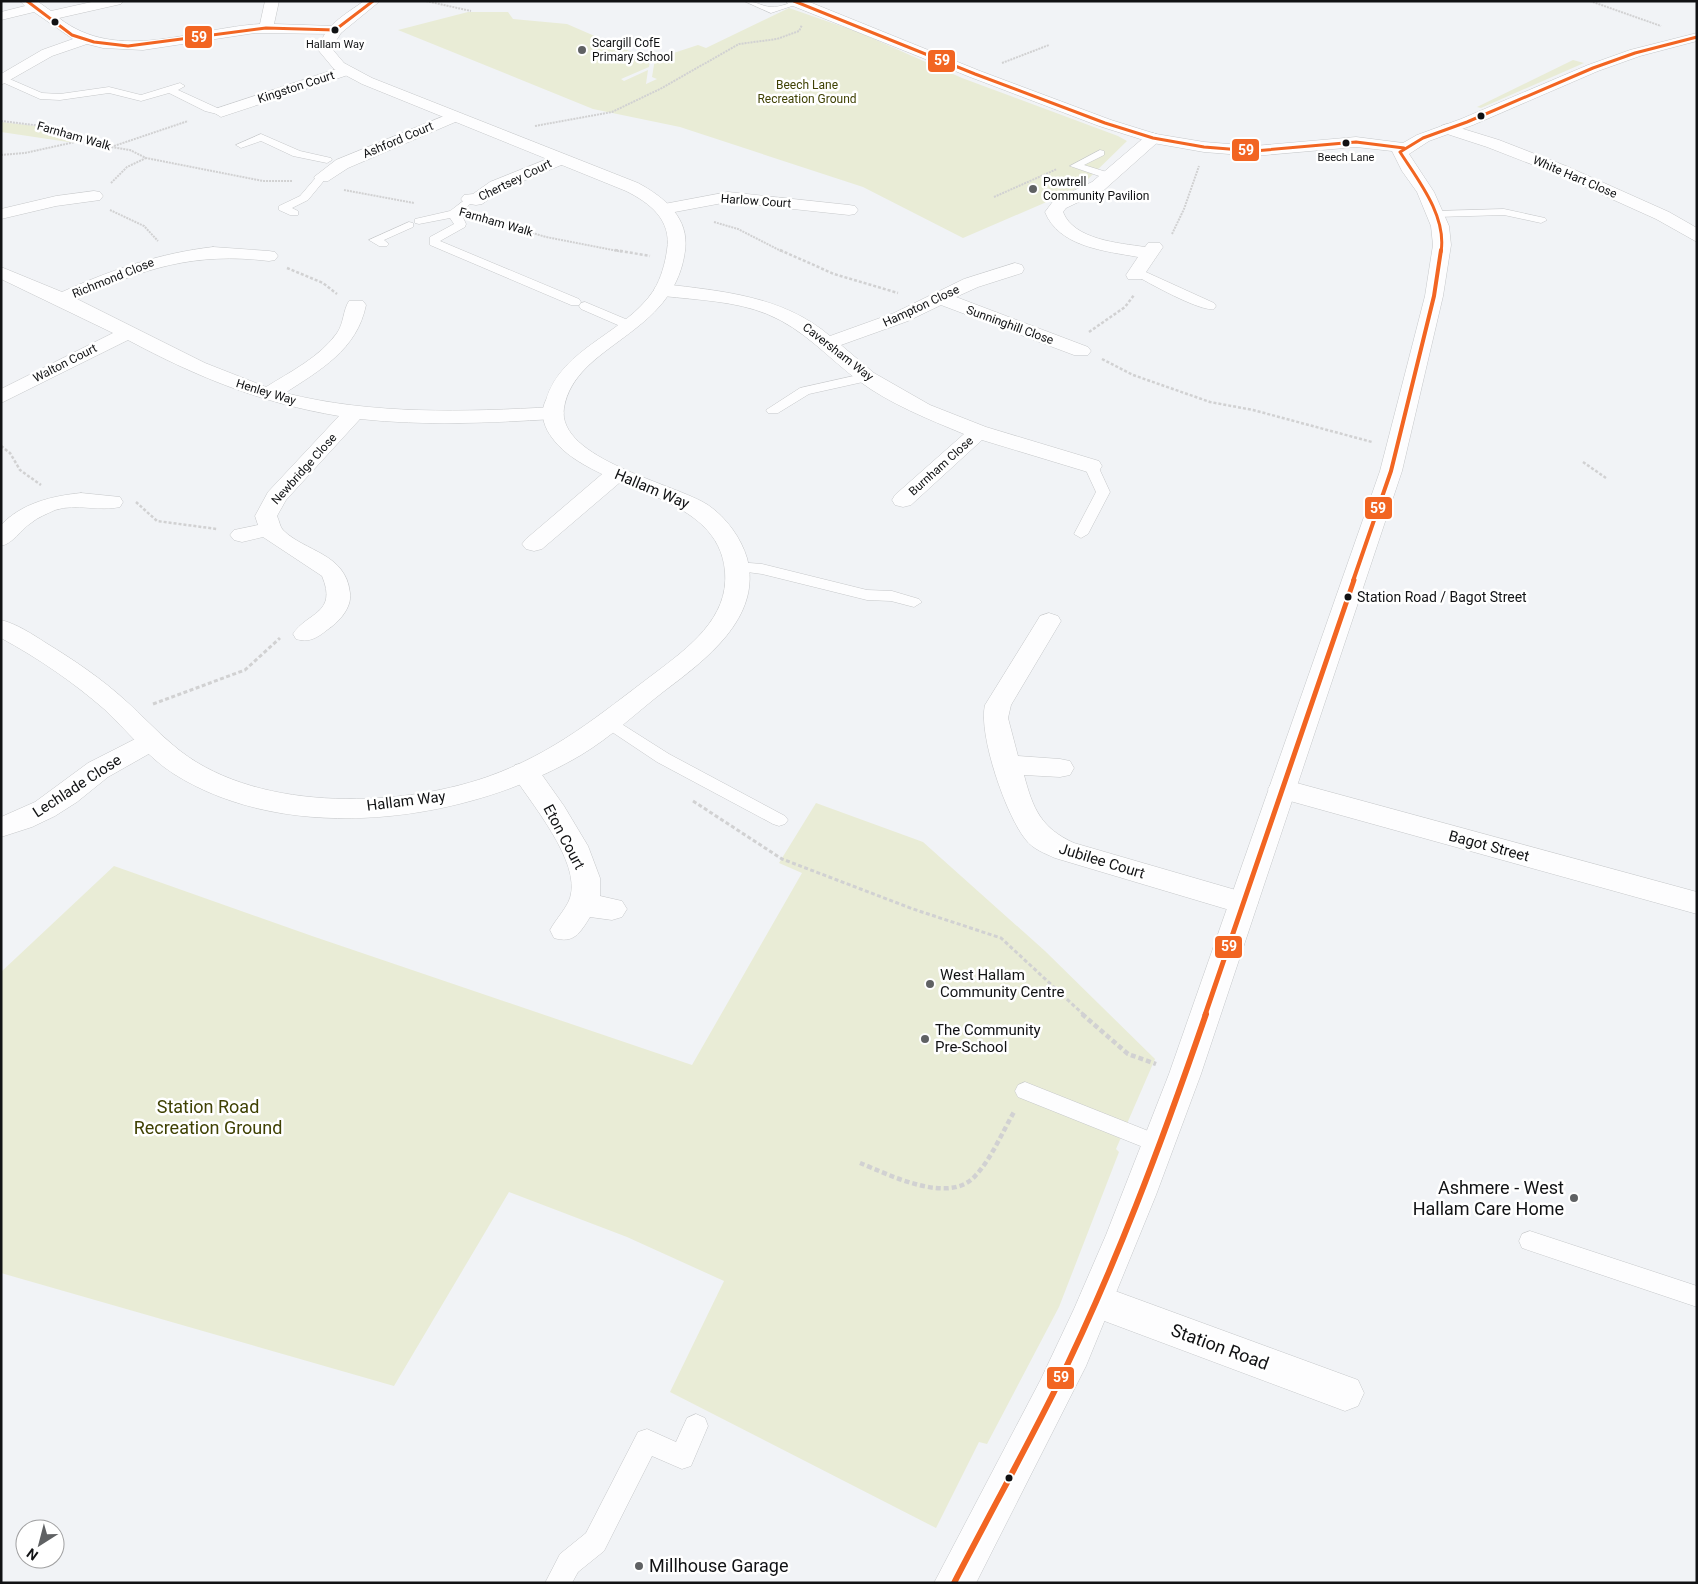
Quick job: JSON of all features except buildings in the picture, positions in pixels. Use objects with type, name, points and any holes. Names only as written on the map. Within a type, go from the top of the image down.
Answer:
[{"type":"street","points":[[1,16],[38,8],[116,1]]},
{"type":"street","points":[[374,1],[335,30],[326,41],[326,51],[333,61],[346,71],[454,117],[646,194],[666,212],[677,242],[675,260],[663,290],[631,326],[571,374],[558,393],[554,413]]},
{"type":"street","points":[[795,2],[1105,124],[1152,138],[1222,149],[1271,151],[1356,142],[1404,148],[1593,68],[1635,53],[1696,37]]},
{"type":"street","points":[[266,28],[271,5],[287,8]]},
{"type":"street","points":[[38,8],[61,28],[85,40],[109,45],[145,45],[266,28],[335,30]]},
{"type":"street","points":[[3,80],[47,53],[85,40]]},
{"type":"street","name":"Kingston Court","points":[[221,112],[251,106],[346,71]]},
{"type":"street","name":"Ashford Court","points":[[320,181],[334,162],[454,117]]},
{"type":"street","name":"White Hart Close","points":[[1447,129],[1494,143],[1611,192],[1664,217],[1697,237]]},
{"type":"street","points":[[1136,273],[1152,250],[1093,242],[1074,234],[1056,221],[1054,212],[1057,207],[1094,188],[1152,138]]},
{"type":"street","points":[[954,1583],[1055,1392],[1096,1301],[1158,1144],[1184,1074],[1391,471],[1434,296],[1442,245],[1437,214],[1400,155],[1404,148]]},
{"type":"street","name":"Chertsey Court","points":[[470,199],[476,200],[496,186],[560,159]]},
{"type":"street","points":[[1,214],[72,195],[102,198]]},
{"type":"street","name":"Harlow Court","points":[[666,212],[728,197],[849,210]]},
{"type":"street","name":"Richmond Close","points":[[62,299],[128,269],[166,258],[208,252],[262,252]]},
{"type":"street","name":"Hampton Close","points":[[828,343],[901,317],[971,283],[1016,269]]},
{"type":"street","name":"Henley Way","points":[[1,272],[62,299],[227,380],[269,394],[327,409],[427,419],[554,413]]},
{"type":"street","name":"Caversham Way","points":[[663,290],[712,295],[754,304],[790,317],[828,343],[868,377],[907,401],[978,432],[1091,466]]},
{"type":"street","name":"Sunninghill Close","points":[[934,301],[1074,349]]},
{"type":"street","points":[[269,394],[337,345],[347,335],[362,312]]},
{"type":"street","name":"Walton Court","points":[[1,397],[76,356],[130,332]]},
{"type":"street","name":"Newbridge Close","points":[[269,529],[266,516],[276,497],[354,413]]},
{"type":"street","name":"Hallam Way","points":[[1,628],[72,672],[128,717],[152,742],[183,768],[223,786],[267,799],[320,807],[388,805],[470,792],[525,772],[563,754],[609,722],[685,661],[718,630],[734,603],[738,591],[735,555],[724,532],[704,514],[672,494],[616,474],[589,461],[566,442],[558,429],[554,413]]},
{"type":"street","name":"Burnham Close","points":[[903,500],[978,432]]},
{"type":"street","points":[[534,544],[616,474]]},
{"type":"street","points":[[1,539],[16,522],[53,498],[112,502]]},
{"type":"street","points":[[242,535],[269,529],[282,541],[312,556],[330,570],[343,613],[305,634]]},
{"type":"street","name":"Jubilee Court","points":[[1049,620],[998,705],[995,718],[1023,816],[1035,833],[1047,843],[1065,851],[1243,903]]},
{"type":"street","name":"Lechlade Close","points":[[1,827],[45,809],[68,795],[98,770],[152,742]]},
{"type":"street","points":[[1008,765],[1060,768]]},
{"type":"street","name":"Eton Court","points":[[525,772],[577,855],[586,880],[586,894],[581,906],[565,930]]},
{"type":"street","name":"Bagot Street","points":[[1282,789],[1697,903]]},
{"type":"street","points":[[581,906],[612,909]]},
{"type":"street","name":"Station Road","points":[[1096,1301],[1345,1392]]},
{"type":"lane","points":[[748,1],[771,10],[795,2]]},
{"type":"lane","points":[[3,80],[31,93],[46,97],[67,97],[109,90],[141,98],[180,86]]},
{"type":"lane","points":[[170,89],[209,109],[221,112]]},
{"type":"lane","points":[[241,145],[261,137],[297,154],[334,162]]},
{"type":"lane","points":[[1075,166],[1100,153]]},
{"type":"lane","points":[[1075,166],[1109,176]]},
{"type":"lane","points":[[294,213],[283,208],[301,200],[320,181]]},
{"type":"lane","points":[[378,240],[428,217],[455,212],[470,199]]},
{"type":"lane","points":[[455,212],[460,224],[459,227],[434,238],[434,243],[631,326]]},
{"type":"lane","points":[[1437,214],[1504,212],[1541,220]]},
{"type":"lane","points":[[1136,273],[1210,306]]},
{"type":"lane","points":[[773,410],[805,391],[868,377]]},
{"type":"lane","points":[[1081,534],[1103,492],[1091,466]]},
{"type":"lane","points":[[737,567],[762,568],[867,595],[892,596],[914,602]]},
{"type":"lane","points":[[609,722],[663,758],[779,820]]},
{"type":"lane","points":[[1025,1091],[1158,1144]]},
{"type":"lane","points":[[1530,1241],[1697,1297]]},
{"type":"lane","points":[[558,1583],[569,1563],[595,1542],[647,1441],[682,1457],[696,1426]]},
{"type":"path","points":[[426,1],[472,11]]},
{"type":"path","points":[[1590,1],[1696,37]]},
{"type":"path","points":[[504,136],[541,124],[612,112],[660,89],[739,44],[778,39],[800,31],[807,14],[818,10]]},
{"type":"path","points":[[974,74],[1049,45]]},
{"type":"path","points":[[110,147],[209,114],[221,112]]},
{"type":"path","name":"Farnham Walk","points":[[1,122],[42,126],[110,147],[130,150],[146,158],[270,182],[320,181],[455,212],[472,213],[505,226],[579,244],[675,260]]},
{"type":"path","points":[[1,155],[25,153],[86,140]]},
{"type":"path","points":[[130,150],[132,141]]},
{"type":"path","points":[[1152,250],[1157,242],[1167,244],[1176,226],[1197,167],[1221,154],[1222,149]]},
{"type":"path","points":[[146,158],[124,169],[102,198],[150,231],[156,237],[166,258]]},
{"type":"path","points":[[994,197],[1062,167],[1075,166]]},
{"type":"path","points":[[666,212],[732,226],[773,247],[866,286],[934,301]]},
{"type":"path","points":[[262,252],[279,259],[272,263],[322,284],[342,302],[356,300],[362,312]]},
{"type":"path","points":[[1136,273],[1144,280],[1125,307],[1074,349],[1133,375],[1210,402],[1253,410],[1397,447]]},
{"type":"path","points":[[1,446],[10,453],[20,470],[42,488],[48,486],[53,498]]},
{"type":"path","points":[[1583,462],[1606,478]]},
{"type":"path","points":[[112,502],[120,505],[130,498],[141,505],[151,517],[163,522],[229,530],[233,538],[242,535]]},
{"type":"path","points":[[128,717],[189,689],[245,670],[274,641],[284,635],[293,641],[305,634]]},
{"type":"path","points":[[691,800],[782,859],[913,909],[1001,938],[1128,1054],[1184,1074]]},
{"type":"path","points":[[860,1163],[932,1189],[953,1189],[967,1185],[976,1176],[1025,1091]]},
{"type":"green space","name":"Beech Lane Recreation Ground","points":[[789,8],[858,32],[962,78],[1127,141],[1085,182],[1072,191],[963,238],[863,187],[680,127],[593,109],[398,30],[468,12],[508,12],[513,19],[567,24],[650,60],[649,67],[621,79],[624,81],[648,70],[646,84],[657,79],[652,77],[655,59],[698,45],[706,48]]},
{"type":"green space","points":[[1573,60],[1584,63],[1481,108],[1477,107]]},
{"type":"green space","points":[[1,122],[53,128],[87,140],[75,143],[1,132]]},
{"type":"green space","name":"Station Road Recreation Ground","points":[[816,803],[923,842],[1045,951],[1155,1059],[1116,1149],[1119,1152],[1059,1307],[987,1444],[979,1442],[936,1528],[670,1392],[724,1281],[627,1237],[509,1192],[394,1386],[1,1273],[1,972],[114,866],[312,936],[692,1065],[802,873],[779,863]]},
{"type":"transit line","name":"59","points":[[27,1],[72,35],[94,42],[128,46],[266,28],[335,30],[373,1]]},
{"type":"transit line","name":"59","points":[[794,1],[975,74],[1105,123],[1153,138],[1204,147],[1254,151],[1356,142],[1404,148]]},
{"type":"transit line","name":"59","points":[[954,1583],[1054,1392],[1090,1314],[1123,1235],[1185,1074],[1391,471],[1434,296],[1442,245],[1440,226],[1425,192],[1400,152],[1423,138],[1467,122],[1593,68],[1635,53],[1697,37]]},
{"type":"place","name":"Hallam Way","points":[[335,30]]},
{"type":"place","name":"Scargill CofE Primary School","points":[[582,50]]},
{"type":"place","name":"Beech Lane","points":[[1346,143]]},
{"type":"place","name":"Powtrell Community Pavilion","points":[[1033,189]]},
{"type":"place","name":"Station Road / Bagot Street","points":[[1348,597]]},
{"type":"place","name":"West Hallam Community Centre","points":[[930,984]]},
{"type":"place","name":"The Community Pre-School","points":[[925,1039]]},
{"type":"place","name":"Ashmere - West Hallam Care Home","points":[[1574,1198]]},
{"type":"place","name":"Millhouse Garage","points":[[639,1566]]}]
